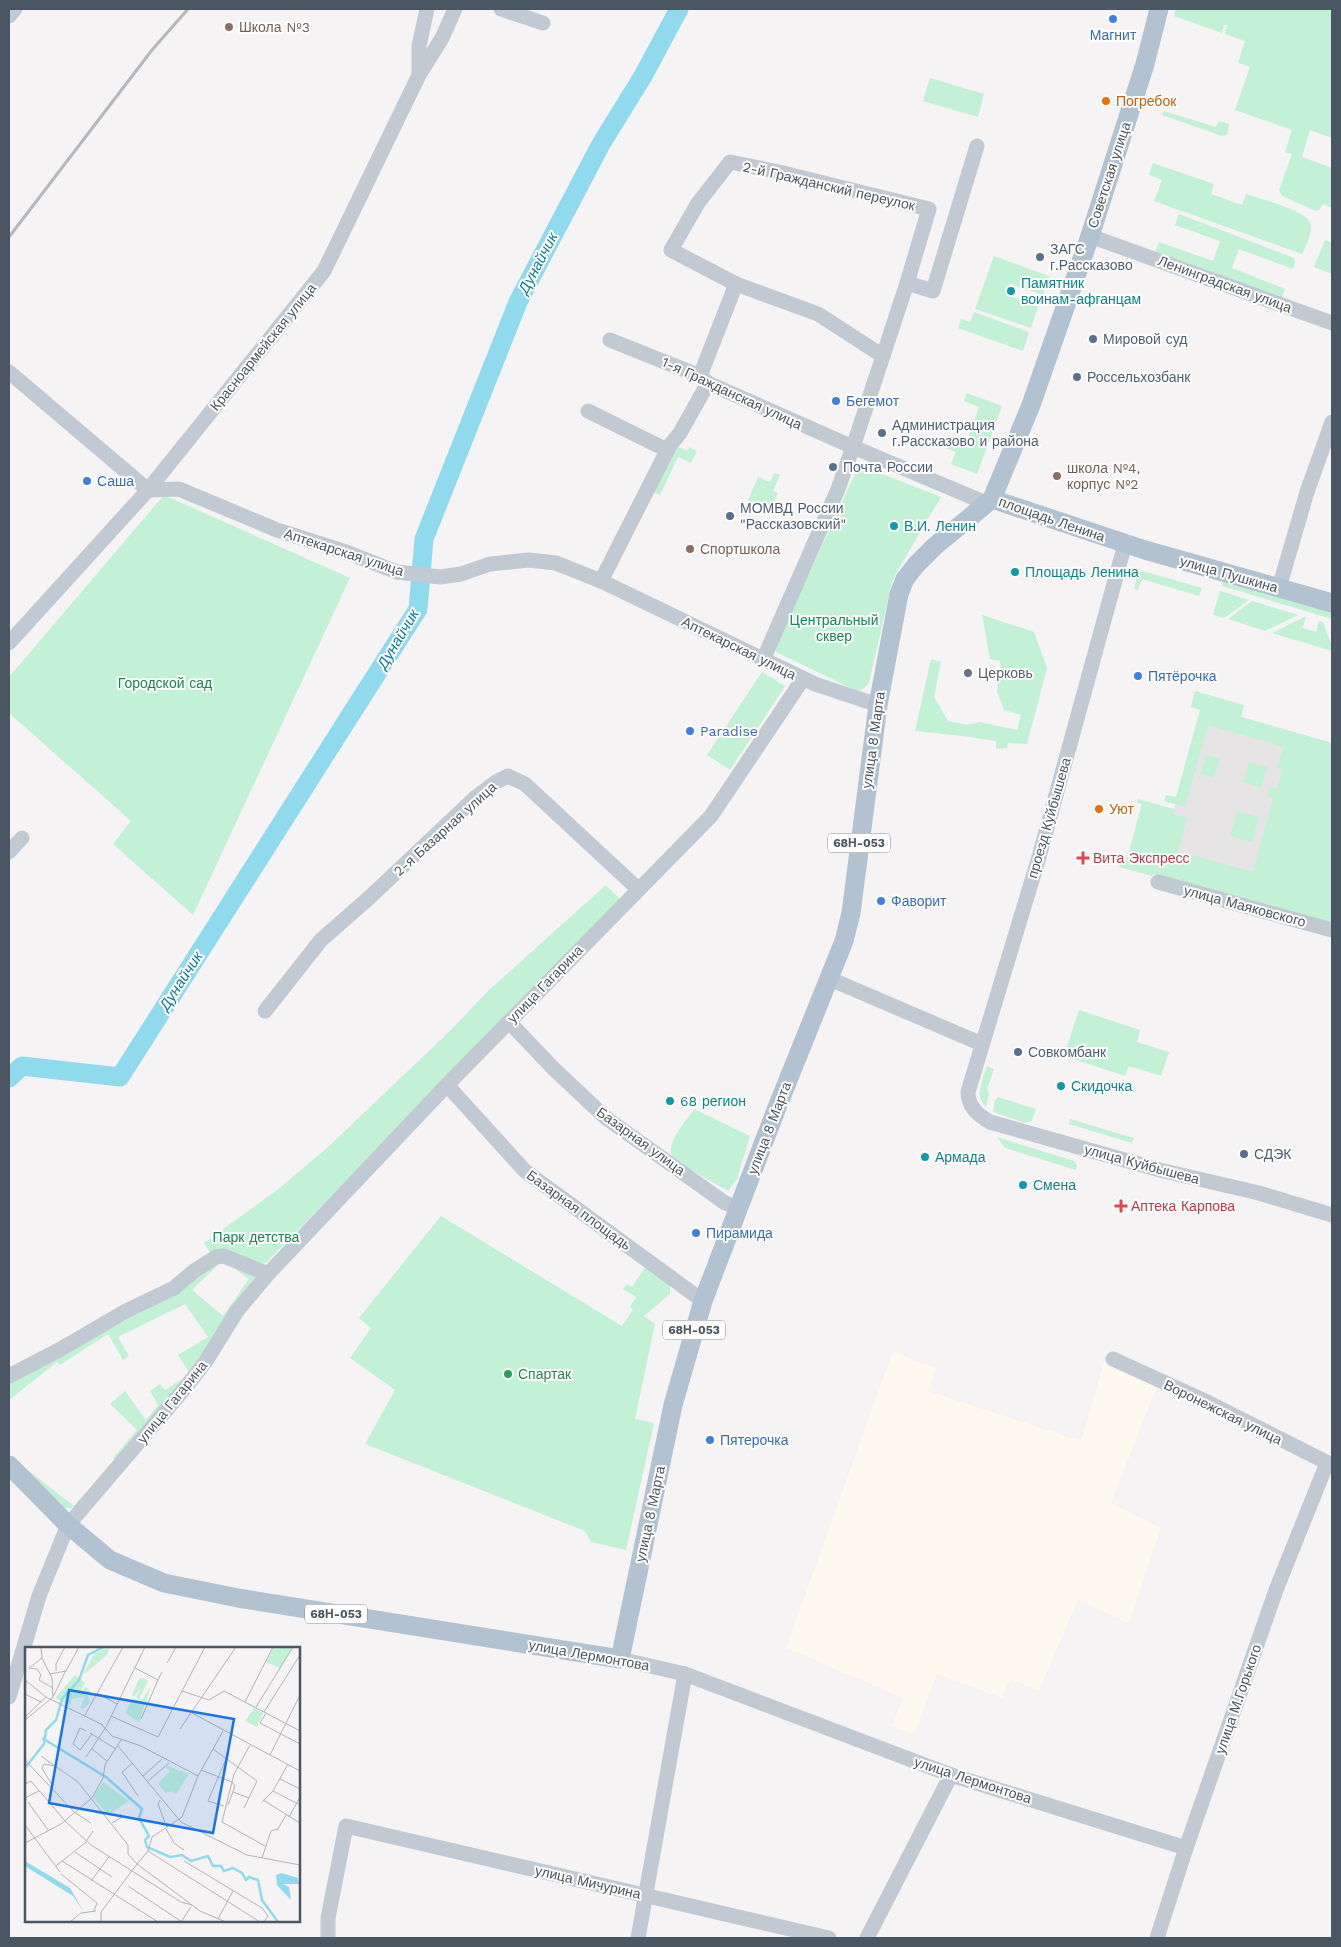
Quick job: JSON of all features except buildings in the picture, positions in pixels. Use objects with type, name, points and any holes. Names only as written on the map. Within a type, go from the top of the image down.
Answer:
[{"type":"main road","name":"Советская улица","points":[[1000,480],[1031,405],[1090,236],[1145,64],[1159,9]]},
{"type":"main road","name":"Советская улица","points":[[989,501],[1016,442]]},
{"type":"main road","name":"площадь Ленина","points":[[899,594],[905,579],[916,565],[989,501],[1125,544]]},
{"type":"main road","name":"улица Пушкина","points":[[1125,544],[1332,603]]},
{"type":"main road","name":"улица 8 Марта","points":[[620,1659],[673,1405],[703,1301],[844,941],[851,913],[878,705],[899,594]]},
{"type":"main road","name":"улица Лермонтова","points":[[9,1465],[68,1525],[110,1560],[164,1583],[238,1598],[620,1659]]},
{"type":"street","points":[[9,16],[15,9]]},
{"type":"street","points":[[419,75],[419,46],[427,9]]},
{"type":"street","name":"Красноармейская улица","points":[[9,644],[148,490],[324,271],[419,75],[442,38],[455,9]]},
{"type":"street","points":[[501,9],[543,23]]},
{"type":"street","points":[[764,660],[834,497],[853,447],[907,283],[933,291],[977,146]]},
{"type":"street","name":"2-й Гражданский переулок","points":[[736,284],[670,250],[698,203],[730,162],[779,172],[929,209],[907,283]]},
{"type":"street","name":"Ленинградская улица","points":[[1090,236],[1332,323]]},
{"type":"street","points":[[601,581],[667,450],[680,433],[704,379],[736,284],[818,314],[883,356]]},
{"type":"street","name":"1-я Гражданская улица","points":[[610,340],[704,379],[853,447],[989,501]]},
{"type":"street","points":[[9,372],[148,490]]},
{"type":"street","points":[[588,411],[667,450]]},
{"type":"street","points":[[1279,588],[1307,492],[1332,422]]},
{"type":"street","name":"Аптекарская улица","points":[[148,490],[179,489],[277,530],[346,552],[397,572],[440,577],[461,574],[490,564],[530,560],[556,563],[601,581],[803,679],[878,705]]},
{"type":"street","name":"проезд Куйбышева","points":[[968,1092],[1039,857],[1125,544]]},
{"type":"street","name":"улица Гагарина","points":[[9,1697],[39,1596],[68,1525],[186,1387],[206,1361],[237,1311],[268,1274],[447,1085],[710,816],[803,679]]},
{"type":"street","name":"2-я Базарная улица","points":[[265,1011],[321,940],[370,897],[476,797],[496,782],[508,776],[525,784],[638,889]]},
{"type":"street","points":[[9,852],[22,838]]},
{"type":"street","name":"улица Маяковского","points":[[1158,882],[1332,930]]},
{"type":"street","points":[[830,979],[982,1044]]},
{"type":"street","name":"Базарная улица","points":[[509,1022],[554,1069],[606,1118],[725,1203],[739,1208]]},
{"type":"street","name":"Базарная площадь","points":[[447,1085],[525,1171],[703,1301]]},
{"type":"street","name":"улица Куйбышева","points":[[968,1092],[971,1106],[980,1116],[990,1122],[1160,1170],[1259,1193],[1332,1215]]},
{"type":"street","points":[[9,1376],[59,1350],[126,1310],[174,1288],[194,1270],[216,1257],[224,1256],[268,1274]]},
{"type":"street","name":"Воронежская улица","points":[[1113,1359],[1203,1400],[1330,1464]]},
{"type":"street","name":"улица М.Горького","points":[[1157,1938],[1186,1848],[1276,1590],[1330,1464]]},
{"type":"street","name":"улица Лермонтова","points":[[620,1659],[685,1674],[951,1775],[1186,1848]]},
{"type":"street","points":[[638,1938],[685,1674]]},
{"type":"street","points":[[867,1938],[951,1775]]},
{"type":"street","name":"улица Мичурина","points":[[328,1938],[328,1918],[346,1826],[829,1938]]},
{"type":"shaded area","points":[[1203,706],[1332,743],[1332,919],[1157,868]]},
{"type":"shaded area","points":[[893,1351],[935,1368],[928,1391],[1081,1441],[1104,1362],[1156,1388],[1111,1503],[1161,1528],[1129,1623],[1078,1600],[1039,1691],[1010,1679],[1002,1698],[937,1674],[914,1735],[892,1726],[903,1698],[786,1648]]},
{"type":"green space","points":[[1175,9],[1332,9],[1332,138],[1310,130],[1302,157],[1332,168],[1332,208],[1323,204],[1316,211],[1282,196],[1279,190],[1292,154],[1285,152],[1292,130],[1235,110],[1250,67],[1238,63],[1245,41],[1225,34],[1227,25],[1224,25],[1222,33],[1174,16]]},
{"type":"green space","points":[[930,78],[984,94],[978,117],[923,101]]},
{"type":"green space","points":[[1164,111],[1216,127],[1219,121],[1229,124],[1227,135],[1222,136],[1162,115]]},
{"type":"green space","points":[[1153,163],[1214,184],[1211,194],[1242,205],[1246,194],[1283,206],[1302,215],[1311,225],[1311,232],[1302,254],[1154,201],[1162,180],[1149,175]]},
{"type":"green space","points":[[1179,214],[1294,258],[1293,269],[1239,249],[1232,268],[1285,289],[1281,301],[1154,255],[1159,242],[1213,261],[1220,241],[1175,225]]},
{"type":"green space","points":[[1325,240],[1332,243],[1332,274],[1314,267]]},
{"type":"green space","points":[[994,256],[1049,276],[1043,295],[1011,284],[1007,295],[1038,307],[1031,328],[975,309]]},
{"type":"green space","points":[[974,312],[1029,332],[1023,351],[958,328],[961,319],[970,322]]},
{"type":"green space","points":[[967,393],[1002,406],[977,474],[951,464],[956,452],[939,446],[936,440],[945,435],[947,439],[966,445],[979,407],[964,401]]},
{"type":"green space","points":[[676,446],[687,451],[689,447],[697,451],[691,463],[678,457],[660,495],[650,491]]},
{"type":"green space","name":"Центральный сквер","points":[[859,465],[941,497],[892,582],[869,683],[863,689],[857,691],[776,652],[775,648]]},
{"type":"green space","points":[[774,473],[780,475],[773,491],[778,493],[771,510],[748,500],[758,477],[770,482]]},
{"type":"green space","name":"Городской сад","points":[[164,495],[350,578],[193,915],[113,844],[131,821],[9,713],[9,677]]},
{"type":"green space","points":[[1143,571],[1202,588],[1199,596],[1142,579],[1138,590],[1134,589],[1138,573]]},
{"type":"green space","points":[[1224,578],[1332,611],[1332,619],[1222,586]]},
{"type":"green space","points":[[1220,591],[1249,600],[1224,618],[1213,615]]},
{"type":"green space","points":[[1252,601],[1298,615],[1265,631],[1228,619]]},
{"type":"green space","points":[[982,615],[1034,632],[1047,668],[1027,744],[1008,743],[1007,748],[996,749],[996,741],[915,731],[931,659],[941,662],[934,697],[948,721],[968,725],[979,722],[1017,730],[1021,715],[1004,710],[997,691],[1001,670],[1000,661],[990,659]]},
{"type":"green space","points":[[1306,617],[1303,628],[1316,632],[1319,621],[1323,622],[1332,651],[1272,633]]},
{"type":"green space","points":[[762,672],[785,686],[730,770],[707,755]]},
{"type":"green space","points":[[1195,691],[1244,705],[1241,717],[1332,743],[1332,925],[1153,874],[1152,876],[1119,867],[1122,856],[1127,858],[1142,804],[1137,803],[1138,799],[1174,809],[1173,814],[1187,818],[1178,851],[1253,872],[1273,798],[1267,796],[1270,787],[1277,789],[1282,770],[1277,768],[1283,747],[1208,725],[1185,807],[1164,801],[1166,795],[1176,797],[1200,710],[1191,707]]},
{"type":"green space","points":[[1206,755],[1220,759],[1214,778],[1201,774]]},
{"type":"green space","points":[[1249,762],[1267,767],[1261,788],[1243,782]]},
{"type":"green space","points":[[1237,811],[1259,817],[1252,842],[1230,836]]},
{"type":"green space","name":"Парк детства","points":[[606,885],[620,899],[267,1262],[263,1264],[211,1254],[204,1243],[281,1187],[328,1147],[450,1031],[489,990]]},
{"type":"green space","points":[[1079,1010],[1140,1030],[1137,1042],[1169,1052],[1161,1076],[1129,1066],[1125,1076],[1064,1056]]},
{"type":"green space","points":[[987,1066],[994,1069],[987,1089],[989,1094],[986,1107],[982,1103],[980,1093]]},
{"type":"green space","points":[[998,1097],[1036,1109],[1032,1121],[1025,1123],[993,1112],[995,1100]]},
{"type":"green space","points":[[694,1109],[750,1136],[737,1179],[728,1191],[674,1160],[671,1154],[673,1140]]},
{"type":"green space","points":[[1070,1119],[1134,1138],[1132,1143],[1069,1124]]},
{"type":"green space","points":[[997,1137],[1074,1161],[1077,1165],[1076,1170],[1005,1148]]},
{"type":"green space","name":"Спартак","points":[[441,1216],[622,1326],[633,1310],[630,1307],[636,1297],[623,1289],[627,1284],[632,1287],[648,1263],[670,1284],[670,1294],[644,1316],[655,1324],[635,1419],[654,1423],[626,1550],[591,1542],[585,1531],[365,1444],[395,1390],[350,1358],[371,1328],[359,1318]]},
{"type":"green space","points":[[222,1258],[259,1272],[235,1304],[191,1373],[78,1505],[70,1508],[65,1508],[11,1457],[74,1506],[115,1460],[113,1458],[137,1430],[110,1404],[125,1391],[146,1420],[158,1405],[150,1391],[160,1384],[165,1390],[190,1374],[178,1355],[208,1337],[185,1304],[118,1337],[129,1356],[123,1360],[108,1334],[60,1365],[57,1362],[9,1400],[9,1382],[125,1317],[176,1291],[215,1260]],"holes":[[[223,1260],[249,1279],[223,1316],[192,1290]]]},
{"type":"waterway","name":"Дунайчик","points":[[9,1078],[22,1066],[120,1077],[418,609],[424,539],[518,302],[601,144],[643,76],[679,9]]},
{"type":"railway","points":[[9,237],[152,50],[188,9]]},
{"type":"place","name":"Магнит","points":[[1113,19]]},
{"type":"place","name":"Школа №3","points":[[229,27]]},
{"type":"place","name":"Погребок","points":[[1106,101]]},
{"type":"place","name":"ЗАГС г.Рассказово","points":[[1040,257]]},
{"type":"place","name":"Памятник воинам-афганцам","points":[[1011,291]]},
{"type":"place","name":"Мировой суд","points":[[1093,339]]},
{"type":"place","name":"Россельхозбанк","points":[[1077,377]]},
{"type":"place","name":"Бегемот","points":[[836,401]]},
{"type":"place","name":"Администрация г.Рассказово и района","points":[[882,433]]},
{"type":"place","name":"Почта России","points":[[833,467]]},
{"type":"place","name":"школа №4, корпус №2","points":[[1057,476]]},
{"type":"place","name":"Саша","points":[[87,481]]},
{"type":"place","name":"МОМВД России \"Рассказовский\"","points":[[730,516]]},
{"type":"place","name":"В.И. Ленин","points":[[894,526]]},
{"type":"place","name":"Спортшкола","points":[[690,549]]},
{"type":"place","name":"Площадь Ленина","points":[[1015,572]]},
{"type":"place","name":"Церковь","points":[[968,673]]},
{"type":"place","name":"Пятёрочка","points":[[1138,676]]},
{"type":"place","name":"Paradise","points":[[690,731]]},
{"type":"place","name":"Уют","points":[[1099,809]]},
{"type":"place","name":"Вита Экспресс","points":[[1083,858]]},
{"type":"place","name":"Фаворит","points":[[881,901]]},
{"type":"place","name":"Совкомбанк","points":[[1018,1052]]},
{"type":"place","name":"Скидочка","points":[[1061,1086]]},
{"type":"place","name":"68 регион","points":[[670,1101]]},
{"type":"place","name":"СДЭК","points":[[1244,1154]]},
{"type":"place","name":"Армада","points":[[925,1157]]},
{"type":"place","name":"Смена","points":[[1023,1185]]},
{"type":"place","name":"Аптека Карпова","points":[[1121,1206]]},
{"type":"place","name":"Пирамида","points":[[696,1233]]},
{"type":"place","name":"Спартак","points":[[508,1374]]},
{"type":"place","name":"Пятерочка","points":[[710,1440]]}]
